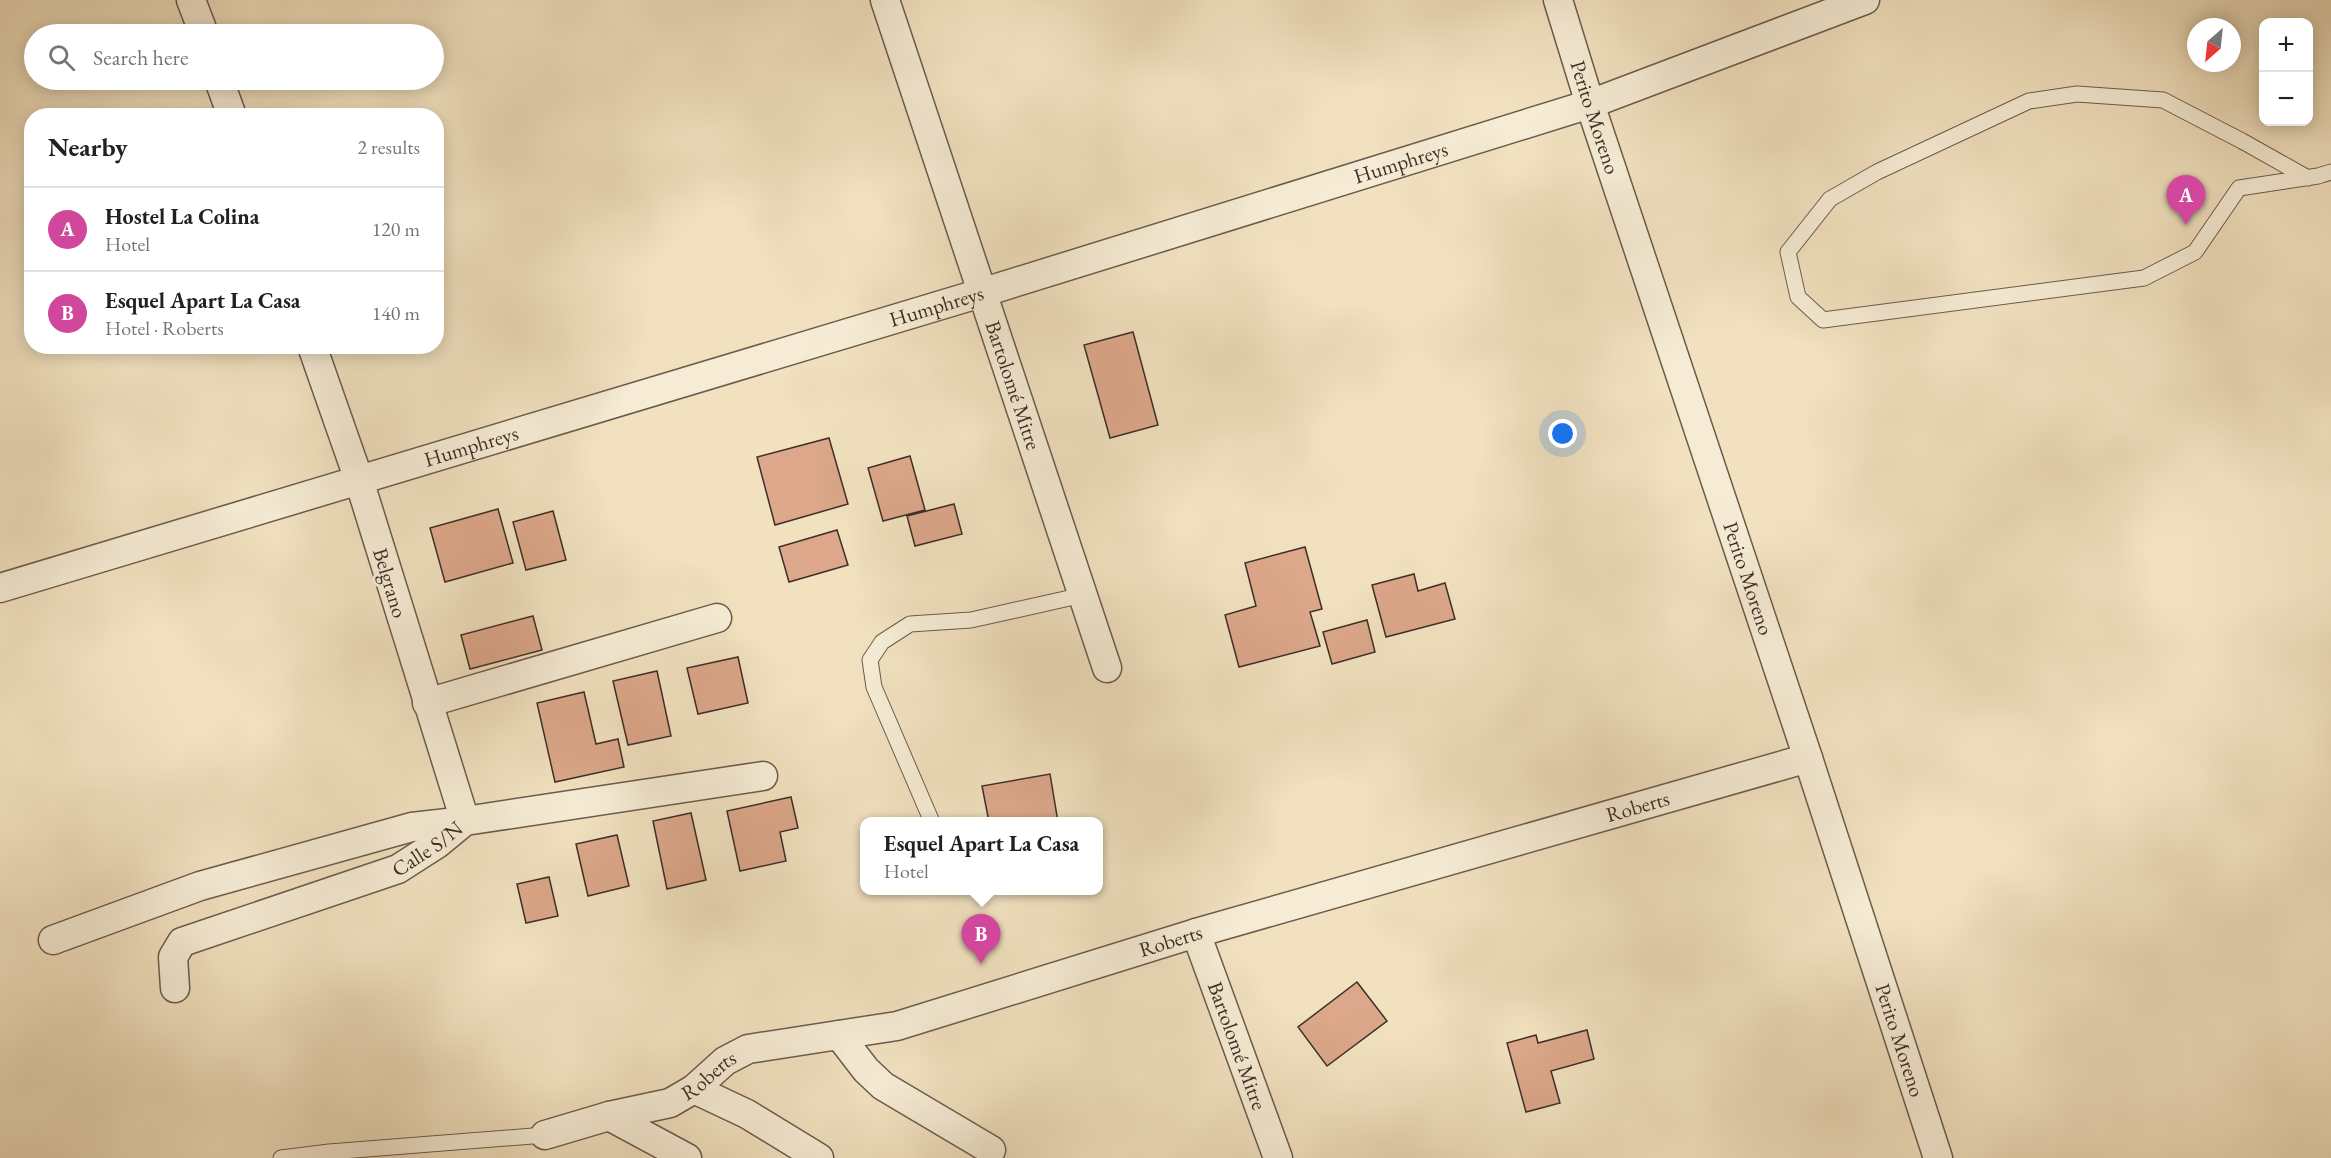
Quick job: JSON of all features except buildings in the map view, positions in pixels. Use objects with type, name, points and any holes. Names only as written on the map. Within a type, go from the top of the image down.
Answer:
[{"type":"street","points":[[192,0],[200,24]]},
{"type":"street","name":"Bartolomé Mitre","points":[[885,0],[1107,668]]},
{"type":"street","name":"Perito Moreno","points":[[1558,0],[1590,104],[1938,1158]]},
{"type":"street","name":"Humphreys","points":[[0,588],[981,293],[1590,104],[1865,0]]},
{"type":"street","points":[[223,90],[229,108]]},
{"type":"street","name":"Belgrano","points":[[315,354],[359,480],[465,821]]},
{"type":"street","points":[[427,703],[717,618]]},
{"type":"street","name":"Roberts","points":[[545,1135],[609,1116],[670,1103],[694,1089],[725,1061],[748,1049],[897,1026],[1196,933],[1808,759]]},
{"type":"street","name":"Calle S/N","points":[[175,988],[173,957],[183,942],[399,869],[437,844],[465,821],[763,776]]},
{"type":"street","points":[[53,940],[200,886],[412,827],[465,821]]},
{"type":"street","name":"Bartolomé Mitre","points":[[1196,933],[1278,1158]]},
{"type":"street","points":[[839,1035],[866,1070],[883,1086],[991,1150]]},
{"type":"street","points":[[694,1089],[747,1114],[819,1158]]},
{"type":"street","points":[[609,1116],[687,1158]]},
{"type":"lane","points":[[2308,178],[2163,100],[2077,94],[2029,101],[1878,172],[1830,199],[1788,252],[1798,297],[1823,320],[2060,291],[2144,278],[2194,252],[2239,188],[2308,178],[2331,172]]},
{"type":"lane","points":[[930,817],[874,687],[870,660],[882,642],[910,624],[971,620],[1083,596]]},
{"type":"lane","points":[[281,1158],[329,1152],[545,1135]]},
{"type":"place","name":"Hostel La Colina","points":[[2186,225]]},
{"type":"place","name":"Esquel Apart La Casa","points":[[981,964]]}]
